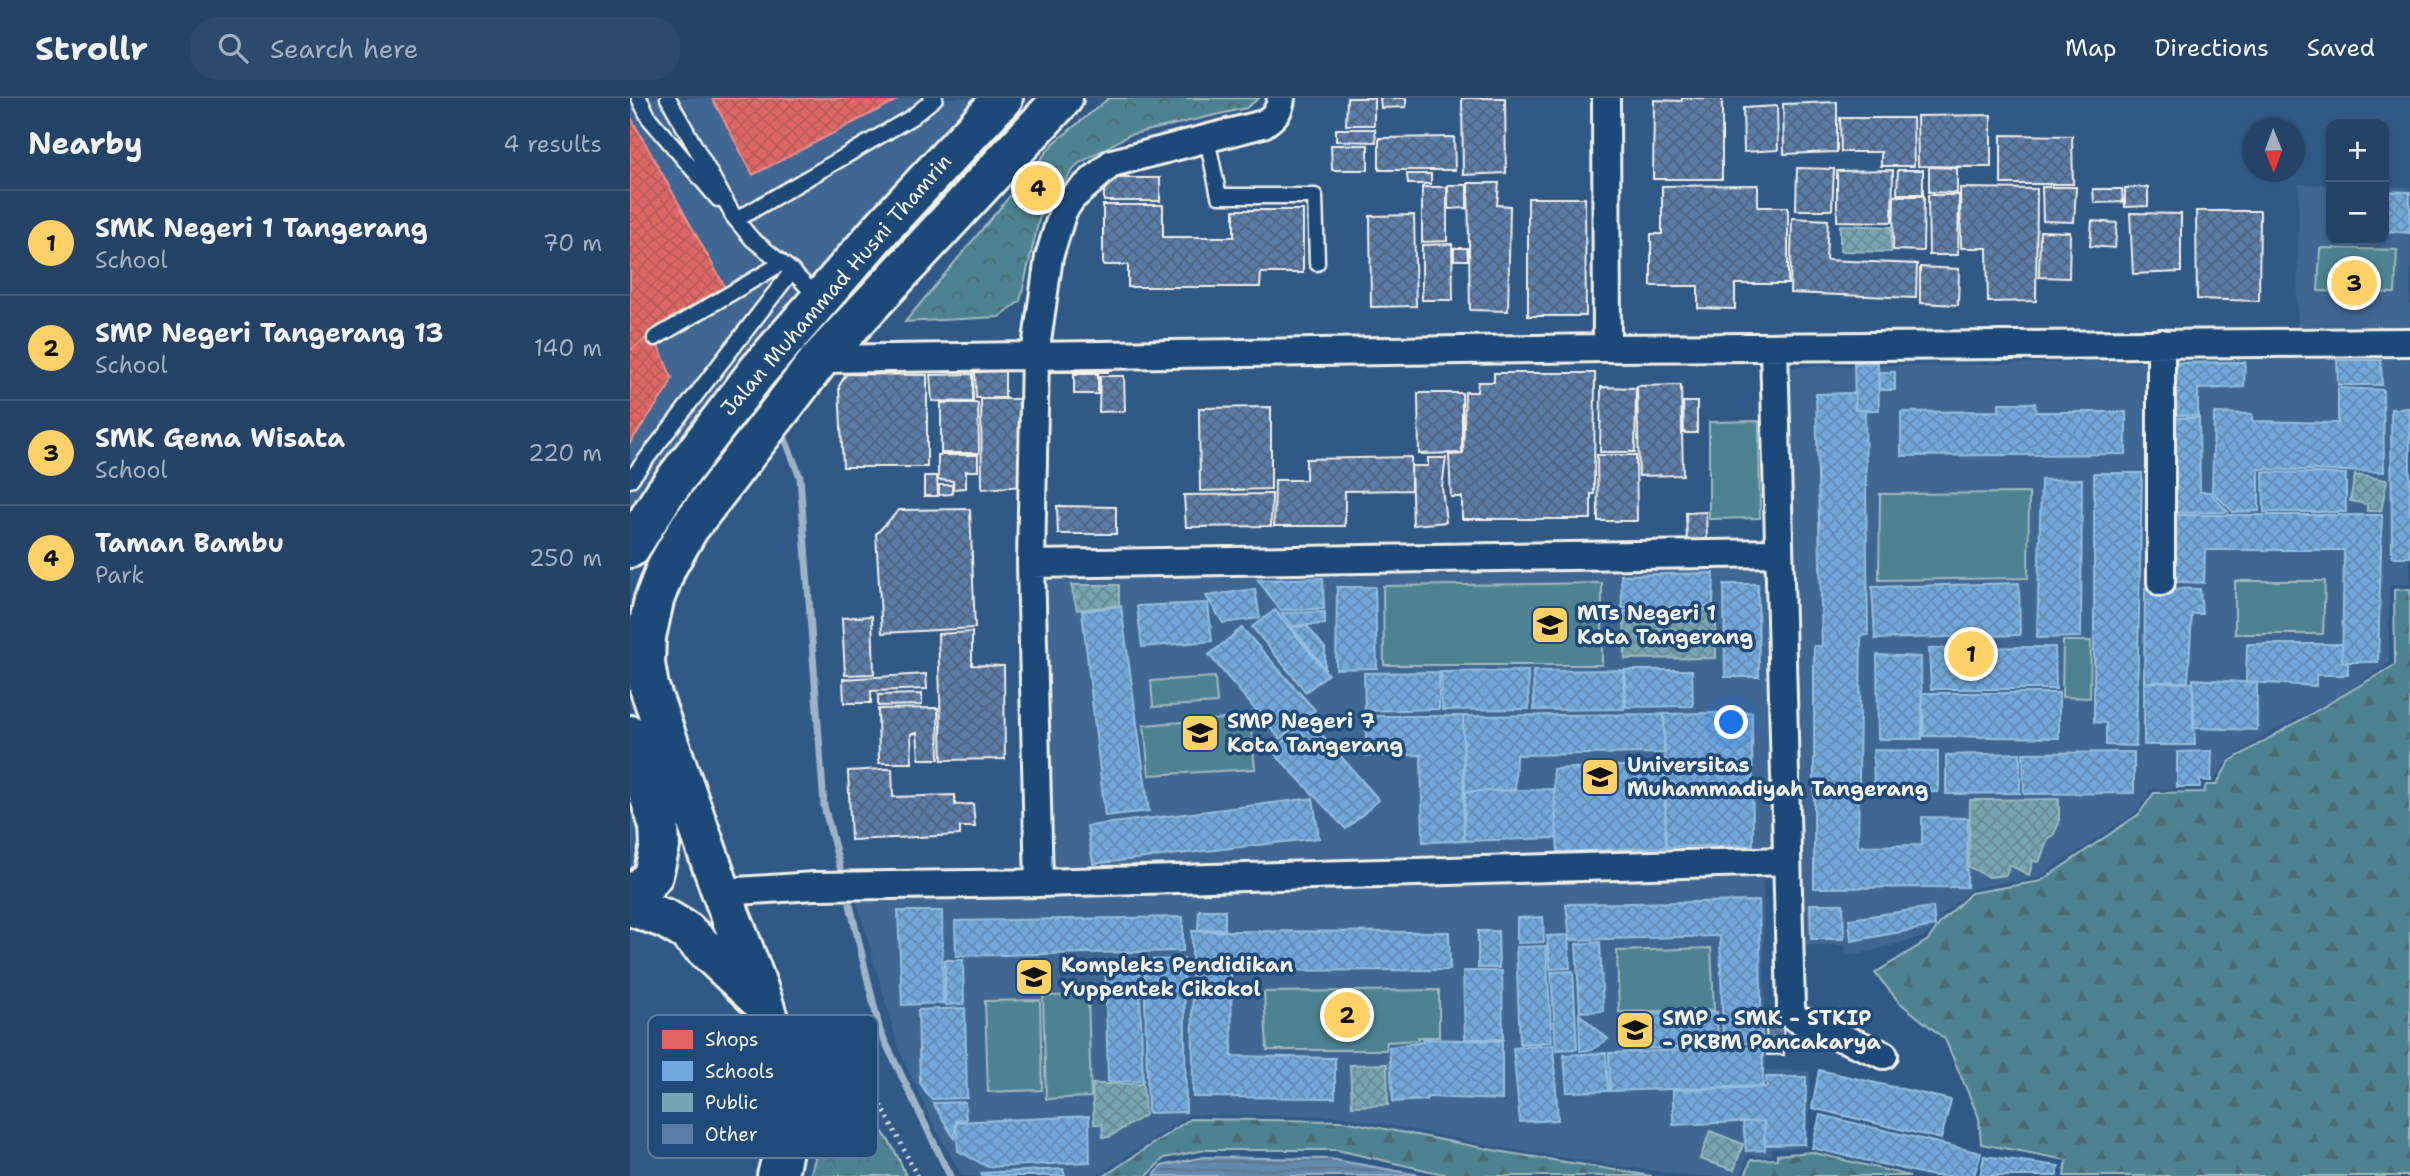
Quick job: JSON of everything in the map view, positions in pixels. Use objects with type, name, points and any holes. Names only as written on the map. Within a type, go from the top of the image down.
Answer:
[{"type":"main road","name":"Jalan Muhammad Husni Thamrin","points":[[630,548],[665,493],[736,397],[819,299],[1003,98]]},
{"type":"main road","name":"Jalan Muhammad Husni Thamrin","points":[[766,1015],[649,687],[645,664],[646,637],[654,600],[667,566],[689,528],[820,359],[1050,103]]},
{"type":"main road","points":[[630,735],[659,826],[660,846],[653,875],[642,888],[630,893]]},
{"type":"main road","points":[[630,906],[666,919],[687,931],[763,1004]]},
{"type":"main road","name":"Jalan Muhammad Husni Thamrin","points":[[777,1176],[780,1158]]},
{"type":"street","points":[[1039,883],[1031,564],[1035,355],[1049,257],[1063,211],[1072,198],[1112,163],[1263,124],[1275,116],[1281,106],[1281,98]]},
{"type":"street","points":[[1606,98],[1607,348]]},
{"type":"street","points":[[820,359],[1607,348],[2410,342]]},
{"type":"street","points":[[2161,343],[2161,582]]},
{"type":"street","points":[[1774,347],[1791,1008],[1794,1017],[1884,1055]]},
{"type":"street","points":[[1031,564],[1779,553]]},
{"type":"street","points":[[722,892],[814,887],[1786,861]]},
{"type":"lane","points":[[639,98],[649,118],[752,239],[787,267],[819,299]]},
{"type":"lane","points":[[668,98],[736,220]]},
{"type":"lane","points":[[736,220],[912,117],[935,98]]},
{"type":"lane","points":[[1207,139],[1219,196],[1315,196],[1317,263]]},
{"type":"lane","points":[[655,338],[787,267]]},
{"type":"lane","points":[[630,480],[787,267]]},
{"type":"path","points":[[878,1098],[917,1176]]},
{"type":"shaded area","points":[[630,98],[986,98],[630,523]]},
{"type":"shaded area","points":[[2299,184],[2326,185],[2326,245],[2389,245],[2389,186],[2410,187],[2410,327],[2297,326]]},
{"type":"shaded area","points":[[2410,357],[2410,584],[2389,585],[2389,663],[2342,695],[2270,732],[2227,760],[2213,782],[2202,782],[2201,788],[2149,789],[2149,794],[2135,813],[2038,878],[1970,890],[1941,916],[1926,936],[1856,955],[1845,955],[1845,945],[1805,945],[1803,891],[1797,891],[1790,367]]},
{"type":"shaded area","points":[[1767,566],[1774,853],[1050,871],[1041,581]]},
{"type":"shaded area","points":[[630,800],[636,816],[634,847],[630,860]]},
{"type":"shaded area","points":[[1763,878],[1766,1070],[1810,1071],[1807,1148],[1772,1149],[1772,1155],[1748,1156],[1741,1176],[1688,1176],[1508,1149],[1343,1116],[1189,1115],[1096,1176],[962,1176],[934,1126],[900,1053],[857,901]]},
{"type":"shaded area","points":[[1204,1157],[1330,1159],[1425,1176],[1154,1176],[1161,1166]]},
{"type":"green space","points":[[1109,98],[1259,98],[1246,108],[1129,135],[1078,164],[1041,211],[1020,301],[999,317],[905,322],[1054,143]]},
{"type":"green space","points":[[2320,248],[2397,250],[2395,293],[2318,291]]},
{"type":"green space","points":[[1759,421],[1760,518],[1709,519],[1709,422]]},
{"type":"green space","points":[[2029,493],[2028,578],[1879,580],[1880,494]]},
{"type":"green space","points":[[2235,581],[2325,581],[2323,634],[2235,634]]},
{"type":"green space","points":[[1602,583],[1602,665],[1384,665],[1383,586]]},
{"type":"green space","points":[[2410,589],[2410,1176],[2064,1176],[2067,1160],[1981,1144],[1979,1118],[1945,1039],[1899,1002],[1875,973],[1928,940],[1940,923],[1971,893],[2041,881],[2139,814],[2154,793],[2204,792],[2206,785],[2216,785],[2230,761],[2395,665],[2394,590]]},
{"type":"green space","points":[[2063,641],[2091,641],[2090,698],[2062,697]]},
{"type":"green space","points":[[1215,677],[1217,703],[1153,707],[1151,681]]},
{"type":"green space","points":[[1250,717],[1255,769],[1149,775],[1144,725]]},
{"type":"green space","points":[[1711,948],[1714,1010],[1619,1012],[1617,951]]},
{"type":"green space","points":[[1439,990],[1439,1037],[1387,1042],[1386,1050],[1267,1050],[1264,992]]},
{"type":"green space","points":[[1088,995],[1091,1097],[1046,1099],[1043,996]]},
{"type":"green space","points":[[1040,1000],[1042,1090],[988,1092],[985,1001]]},
{"type":"green space","points":[[1190,1119],[1344,1121],[1509,1153],[1652,1176],[1452,1176],[1337,1150],[1205,1150],[1164,1158],[1147,1176],[1104,1176]]},
{"type":"green space","points":[[878,1127],[894,1149],[906,1176],[810,1176],[815,1158],[878,1158]]},
{"type":"green space","points":[[1811,1152],[1910,1176],[1745,1176],[1751,1160],[1777,1159],[1777,1155]]},
{"type":"building: Shops","points":[[712,98],[896,98],[897,100],[753,175]]},
{"type":"building: Shops","points":[[630,116],[729,294],[653,334],[630,350]]},
{"type":"building: Shops","points":[[653,334],[672,378],[630,443],[630,350]]},
{"type":"building: Schools","points":[[2389,191],[2410,192],[2410,233],[2389,231]]},
{"type":"building: Schools","points":[[2337,360],[2381,360],[2382,385],[2338,385]]},
{"type":"building: Schools","points":[[1878,362],[1879,410],[1855,410],[1854,363]]},
{"type":"building: Schools","points":[[2245,362],[2244,387],[2198,389],[2198,416],[2170,415],[2169,363]]},
{"type":"building: Schools","points":[[1879,372],[1895,372],[1895,390],[1879,390]]},
{"type":"building: Schools","points":[[2338,388],[2383,390],[2384,472],[2259,469],[2259,511],[2233,512],[2212,491],[2214,413],[2252,414],[2252,421],[2338,423]]},
{"type":"building: Schools","points":[[1855,393],[1855,410],[1865,410],[1868,635],[1861,636],[1858,846],[1922,845],[1922,817],[1968,818],[1967,887],[1814,888],[1814,646],[1822,646],[1816,394]]},
{"type":"building: Schools","points":[[1999,403],[2035,403],[2036,412],[2126,412],[2126,454],[1901,456],[1901,412],[1999,411]]},
{"type":"building: Schools","points":[[2410,408],[2410,557],[2392,557],[2391,409]]},
{"type":"building: Schools","points":[[2170,418],[2199,418],[2200,492],[2210,492],[2228,512],[2170,513]]},
{"type":"building: Schools","points":[[2263,472],[2346,474],[2346,512],[2264,512]]},
{"type":"building: Schools","points":[[2094,473],[2142,473],[2136,746],[2106,745],[2106,723],[2094,722]]},
{"type":"building: Schools","points":[[2082,479],[2081,637],[2037,638],[2041,480]]},
{"type":"building: Schools","points":[[2164,515],[2382,515],[2378,662],[2342,662],[2344,550],[2205,550],[2204,583],[2163,581]]},
{"type":"building: Schools","points":[[1714,573],[1713,606],[1622,608],[1621,575]]},
{"type":"building: Schools","points":[[1323,578],[1324,609],[1280,610],[1258,580]]},
{"type":"building: Schools","points":[[2019,583],[2020,635],[1875,639],[1872,587]]},
{"type":"building: Schools","points":[[1724,584],[1758,584],[1759,677],[1725,677]]},
{"type":"building: Schools","points":[[1337,587],[1375,587],[1377,668],[1336,669]]},
{"type":"building: Schools","points":[[2145,588],[2200,589],[2202,614],[2192,614],[2188,682],[2144,682]]},
{"type":"building: Schools","points":[[1255,589],[1260,618],[1223,623],[1206,596]]},
{"type":"building: Schools","points":[[1208,603],[1212,641],[1142,647],[1137,606]]},
{"type":"building: Schools","points":[[1121,606],[1149,811],[1105,816],[1082,611]]},
{"type":"building: Schools","points":[[1275,610],[1328,674],[1306,692],[1252,627]]},
{"type":"building: Schools","points":[[1325,612],[1325,624],[1291,626],[1281,613]]},
{"type":"building: Schools","points":[[1307,626],[1325,648],[1325,668],[1291,627]]},
{"type":"building: Schools","points":[[1242,628],[1315,710],[1280,739],[1209,655]]},
{"type":"building: Schools","points":[[2247,644],[2342,644],[2342,662],[2348,663],[2348,675],[2316,675],[2316,686],[2246,682]]},
{"type":"building: Schools","points":[[2055,647],[2056,689],[1931,689],[1929,648]]},
{"type":"building: Schools","points":[[1877,655],[1921,657],[1922,739],[1878,739]]},
{"type":"building: Schools","points":[[1623,670],[1624,709],[1534,710],[1533,671]]},
{"type":"building: Schools","points":[[1625,670],[1692,670],[1693,706],[1626,707]]},
{"type":"building: Schools","points":[[1528,671],[1529,709],[1442,710],[1441,672]]},
{"type":"building: Schools","points":[[1439,672],[1439,709],[1365,711],[1364,673]]},
{"type":"building: Schools","points":[[2193,679],[2257,683],[2257,730],[2193,728]]},
{"type":"building: Schools","points":[[2144,682],[2193,683],[2195,745],[2144,745]]},
{"type":"building: Schools","points":[[1922,693],[2059,693],[2059,738],[1924,736]]},
{"type":"building: Schools","points":[[1752,712],[1753,845],[1666,847],[1664,714]]},
{"type":"building: Schools","points":[[1664,714],[1664,753],[1516,755],[1515,790],[1465,792],[1463,716]]},
{"type":"building: Schools","points":[[1366,716],[1463,716],[1464,841],[1423,842],[1421,755],[1366,756]]},
{"type":"building: Schools","points":[[1309,720],[1379,800],[1346,829],[1272,751]]},
{"type":"building: Schools","points":[[1873,750],[1938,751],[1938,792],[1874,792]]},
{"type":"building: Schools","points":[[2212,751],[2211,781],[2200,780],[2200,787],[2177,787],[2177,752]]},
{"type":"building: Schools","points":[[2134,752],[2134,793],[2024,794],[2023,753]]},
{"type":"building: Schools","points":[[2020,753],[2020,793],[1946,794],[1946,755]]},
{"type":"building: Schools","points":[[1664,764],[1666,847],[1558,852],[1553,769]]},
{"type":"building: Schools","points":[[1554,789],[1557,838],[1464,841],[1465,792]]},
{"type":"building: Schools","points":[[1313,798],[1319,838],[1093,864],[1087,826]]},
{"type":"building: Schools","points":[[1759,901],[1762,1043],[1723,1044],[1720,936],[1570,940],[1566,904]]},
{"type":"building: Schools","points":[[1810,904],[1843,904],[1844,939],[1811,939]]},
{"type":"building: Schools","points":[[1933,907],[1935,926],[1851,941],[1849,919]]},
{"type":"building: Schools","points":[[1199,910],[1225,910],[1225,929],[1198,930]]},
{"type":"building: Schools","points":[[898,911],[942,911],[943,1003],[902,1005]]},
{"type":"building: Schools","points":[[1183,917],[1183,951],[956,956],[955,921]]},
{"type":"building: Schools","points":[[1543,917],[1544,942],[1517,943],[1517,918]]},
{"type":"building: Schools","points":[[1192,931],[1449,932],[1450,970],[1231,971],[1232,1056],[1335,1058],[1335,1098],[1193,1097]]},
{"type":"building: Schools","points":[[1478,931],[1498,931],[1499,968],[1478,968]]},
{"type":"building: Schools","points":[[1568,935],[1570,968],[1550,969],[1547,936]]},
{"type":"building: Schools","points":[[1600,942],[1603,1011],[1580,1012],[1576,944]]},
{"type":"building: Schools","points":[[1546,946],[1552,1042],[1520,1044],[1516,947]]},
{"type":"building: Schools","points":[[1184,959],[1186,1112],[1148,1113],[1144,960]]},
{"type":"building: Schools","points":[[945,960],[963,960],[964,1004],[945,1005]]},
{"type":"building: Schools","points":[[1139,962],[1143,1081],[1108,1082],[1105,963]]},
{"type":"building: Schools","points":[[1463,971],[1502,971],[1503,1039],[1465,1039]]},
{"type":"building: Schools","points":[[1573,971],[1577,1049],[1556,1050],[1551,972]]},
{"type":"building: Schools","points":[[965,1008],[967,1098],[931,1099],[920,1083],[918,1010]]},
{"type":"building: Schools","points":[[1717,1012],[1718,1047],[1623,1049],[1622,1014]]},
{"type":"building: Schools","points":[[1579,1014],[1608,1039],[1592,1050],[1580,1051]]},
{"type":"building: Schools","points":[[1423,1039],[1502,1041],[1502,1100],[1427,1097],[1426,1100],[1393,1102],[1389,1047],[1423,1042]]},
{"type":"building: Schools","points":[[1553,1045],[1558,1120],[1520,1122],[1513,1048]]},
{"type":"building: Schools","points":[[1763,1047],[1763,1086],[1610,1091],[1609,1053]]},
{"type":"building: Schools","points":[[1606,1053],[1608,1091],[1567,1092],[1564,1055]]},
{"type":"building: Schools","points":[[1819,1070],[1951,1100],[1941,1139],[1812,1108]]},
{"type":"building: Schools","points":[[1766,1077],[1806,1077],[1805,1144],[1765,1145],[1764,1121],[1673,1125],[1673,1090],[1767,1087]]},
{"type":"building: Schools","points":[[965,1102],[966,1120],[956,1121],[954,1138],[933,1103]]},
{"type":"building: Schools","points":[[1820,1115],[1981,1153],[1974,1176],[1933,1176],[1812,1148]]},
{"type":"building: Schools","points":[[1089,1116],[1090,1162],[988,1167],[958,1151],[956,1122]]},
{"type":"building: Schools","points":[[1764,1121],[1765,1150],[1746,1151],[1743,1122]]},
{"type":"building: Schools","points":[[1984,1156],[2059,1166],[2057,1176],[1980,1176]]},
{"type":"building: Schools","points":[[1063,1169],[1065,1176],[982,1176],[981,1173]]},
{"type":"building: Public","points":[[1840,225],[1891,227],[1891,252],[1840,251]]},
{"type":"building: Public","points":[[2355,475],[2387,480],[2381,511],[2367,511],[2367,504],[2350,501]]},
{"type":"building: Public","points":[[1071,585],[1119,585],[1119,605],[1077,610]]},
{"type":"building: Public","points":[[1716,609],[1716,658],[1625,659],[1624,611]]},
{"type":"building: Public","points":[[2059,799],[2059,823],[2053,836],[2049,837],[2039,862],[2033,861],[2029,875],[2010,865],[2006,875],[1989,877],[1969,867],[1970,800]]},
{"type":"building: Public","points":[[1387,1064],[1388,1105],[1352,1106],[1350,1065]]},
{"type":"building: Public","points":[[1092,1084],[1143,1084],[1145,1115],[1109,1137],[1103,1137],[1102,1124],[1094,1124]]},
{"type":"building: Public","points":[[1710,1131],[1743,1144],[1734,1170],[1700,1159]]},
{"type":"building: Other","points":[[1347,98],[1374,98],[1374,125],[1346,125]]},
{"type":"building: Other","points":[[1380,98],[1406,98],[1406,107],[1381,108]]},
{"type":"building: Other","points":[[1462,98],[1505,98],[1506,173],[1463,175]]},
{"type":"building: Other","points":[[1682,98],[1722,98],[1722,179],[1653,179],[1654,100],[1682,101]]},
{"type":"building: Other","points":[[1837,102],[1837,152],[1784,154],[1783,104]]},
{"type":"building: Other","points":[[1777,106],[1778,150],[1744,152],[1743,108]]},
{"type":"building: Other","points":[[1991,115],[1991,167],[1918,166],[1917,116]]},
{"type":"building: Other","points":[[1840,118],[1913,118],[1914,166],[1881,166],[1881,152],[1841,152]]},
{"type":"building: Other","points":[[1336,129],[1375,129],[1376,142],[1336,141]]},
{"type":"building: Other","points":[[2001,135],[2072,136],[2073,184],[2001,184]]},
{"type":"building: Other","points":[[1454,137],[1455,170],[1379,170],[1379,138]]},
{"type":"building: Other","points":[[1331,145],[1368,145],[1368,170],[1332,170]]},
{"type":"building: Other","points":[[1929,167],[1957,168],[1957,193],[1929,192]]},
{"type":"building: Other","points":[[1797,168],[1834,169],[1832,210],[1796,210]]},
{"type":"building: Other","points":[[1893,170],[1892,222],[1837,221],[1837,171]]},
{"type":"building: Other","points":[[1898,170],[1923,170],[1923,194],[1897,194]]},
{"type":"building: Other","points":[[1407,174],[1431,174],[1431,184],[1408,184]]},
{"type":"building: Other","points":[[1104,178],[1160,178],[1160,201],[1104,201]]},
{"type":"building: Other","points":[[1468,183],[1499,183],[1497,205],[1510,206],[1508,311],[1470,310]]},
{"type":"building: Other","points":[[1448,185],[1467,185],[1467,208],[1448,209]]},
{"type":"building: Other","points":[[1758,185],[1758,207],[1788,207],[1788,284],[1735,284],[1735,309],[1698,308],[1698,286],[1651,286],[1651,234],[1662,234],[1662,186]]},
{"type":"building: Other","points":[[1422,187],[1447,187],[1447,241],[1422,242]]},
{"type":"building: Other","points":[[2042,187],[2076,187],[2074,222],[2043,221]]},
{"type":"building: Other","points":[[2148,187],[2148,206],[2125,207],[2125,188]]},
{"type":"building: Other","points":[[1960,188],[2037,189],[2036,301],[1988,302],[1987,248],[1961,248]]},
{"type":"building: Other","points":[[2093,189],[2122,189],[2123,202],[2094,203]]},
{"type":"building: Other","points":[[1928,195],[1959,195],[1958,255],[1929,255]]},
{"type":"building: Other","points":[[1894,196],[1924,196],[1923,251],[1893,250]]},
{"type":"building: Other","points":[[1528,198],[1585,198],[1586,316],[1528,316]]},
{"type":"building: Other","points":[[1103,205],[1163,205],[1163,237],[1234,237],[1234,210],[1303,210],[1303,273],[1261,273],[1260,287],[1128,287],[1128,265],[1103,265]]},
{"type":"building: Other","points":[[2196,211],[2260,211],[2259,301],[2197,299]]},
{"type":"building: Other","points":[[2130,213],[2181,214],[2181,272],[2133,274]]},
{"type":"building: Other","points":[[1414,215],[1416,306],[1371,307],[1370,216]]},
{"type":"building: Other","points":[[1792,218],[1828,220],[1826,260],[1917,264],[1916,298],[1790,293]]},
{"type":"building: Other","points":[[2092,221],[2117,223],[2115,248],[2090,246]]},
{"type":"building: Other","points":[[2040,231],[2070,232],[2069,278],[2039,277]]},
{"type":"building: Other","points":[[1452,244],[1453,300],[1422,300],[1422,245]]},
{"type":"building: Other","points":[[1454,248],[1467,248],[1468,260],[1454,260]]},
{"type":"building: Other","points":[[1920,267],[1959,269],[1958,305],[1920,303]]},
{"type":"building: Other","points":[[1108,357],[1108,372],[1048,372],[1047,358]]},
{"type":"building: Other","points":[[1005,371],[1005,398],[976,398],[975,372]]},
{"type":"building: Other","points":[[1494,373],[1595,373],[1594,494],[1591,494],[1591,519],[1462,519],[1462,497],[1451,497],[1449,455],[1463,454],[1465,392],[1477,392],[1478,382],[1494,382]]},
{"type":"building: Other","points":[[846,374],[927,375],[927,467],[843,467],[839,386]]},
{"type":"building: Other","points":[[973,374],[973,402],[932,401],[930,375]]},
{"type":"building: Other","points":[[1074,374],[1098,374],[1098,394],[1074,394]]},
{"type":"building: Other","points":[[1100,376],[1124,376],[1125,411],[1099,412]]},
{"type":"building: Other","points":[[1681,385],[1683,475],[1639,476],[1637,386]]},
{"type":"building: Other","points":[[1601,387],[1636,388],[1635,452],[1600,452]]},
{"type":"building: Other","points":[[1418,393],[1462,393],[1462,453],[1419,454]]},
{"type":"building: Other","points":[[981,399],[1020,399],[1023,486],[982,489]]},
{"type":"building: Other","points":[[1683,402],[1697,402],[1697,433],[1684,433]]},
{"type":"building: Other","points":[[941,403],[978,403],[979,453],[941,453]]},
{"type":"building: Other","points":[[1271,407],[1271,489],[1200,491],[1199,408]]},
{"type":"building: Other","points":[[938,455],[978,455],[978,471],[966,471],[966,488],[953,489],[953,481],[938,480]]},
{"type":"building: Other","points":[[1597,455],[1636,455],[1637,521],[1598,521]]},
{"type":"building: Other","points":[[1411,457],[1411,490],[1345,491],[1345,526],[1274,526],[1275,480],[1306,480],[1306,459]]},
{"type":"building: Other","points":[[1428,458],[1446,458],[1442,487],[1446,522],[1413,525],[1411,466],[1428,466]]},
{"type":"building: Other","points":[[924,476],[937,476],[938,496],[924,496]]},
{"type":"building: Other","points":[[939,485],[952,485],[952,494],[939,495]]},
{"type":"building: Other","points":[[1272,494],[1271,526],[1186,527],[1184,495]]},
{"type":"building: Other","points":[[1057,506],[1116,507],[1116,534],[1058,534]]},
{"type":"building: Other","points":[[970,509],[975,628],[882,633],[876,534],[899,510]]},
{"type":"building: Other","points":[[1706,512],[1707,541],[1687,542],[1686,513]]},
{"type":"building: Other","points":[[872,616],[874,674],[845,675],[842,618]]},
{"type":"building: Other","points":[[972,632],[972,665],[1004,666],[1005,759],[942,760],[938,634]]},
{"type":"building: Other","points":[[926,674],[927,689],[871,691],[871,703],[844,703],[843,679]]},
{"type":"building: Other","points":[[922,694],[922,705],[878,706],[878,695]]},
{"type":"building: Other","points":[[938,708],[939,759],[919,759],[917,733],[911,734],[912,763],[879,763],[878,709]]},
{"type":"building: Other","points":[[892,769],[893,797],[955,795],[955,805],[973,804],[975,827],[960,827],[960,835],[851,840],[848,771]]},
{"type":"building: Other","points":[[1783,1023],[1784,1055],[1767,1055],[1766,1024]]},
{"type":"waterway","points":[[784,436],[800,477],[824,806],[840,867]]},
{"type":"waterway","points":[[850,905],[876,1015]]},
{"type":"waterway","points":[[878,1023],[950,1176]]},
{"type":"place","name":"Taman Bambu","points":[[1038,188]]},
{"type":"place","name":"SMK Gema Wisata","points":[[2354,283]]},
{"type":"place","name":"MTs Negeri 1 Kota Tangerang","points":[[1550,625]]},
{"type":"place","name":"SMK Negeri 1 Tangerang","points":[[1971,654]]},
{"type":"place","name":"SMP Negeri 7 Kota Tangerang","points":[[1200,733]]},
{"type":"place","name":"Universitas Muhammadiyah Tangerang","points":[[1600,777]]},
{"type":"place","name":"Kompleks Pendidikan Yuppentek Cikokol","points":[[1034,977]]},
{"type":"place","name":"SMP Negeri Tangerang 13","points":[[1347,1015]]},
{"type":"place","name":"SMP - SMK - STKIP - PKBM Pancakarya","points":[[1635,1030]]}]
